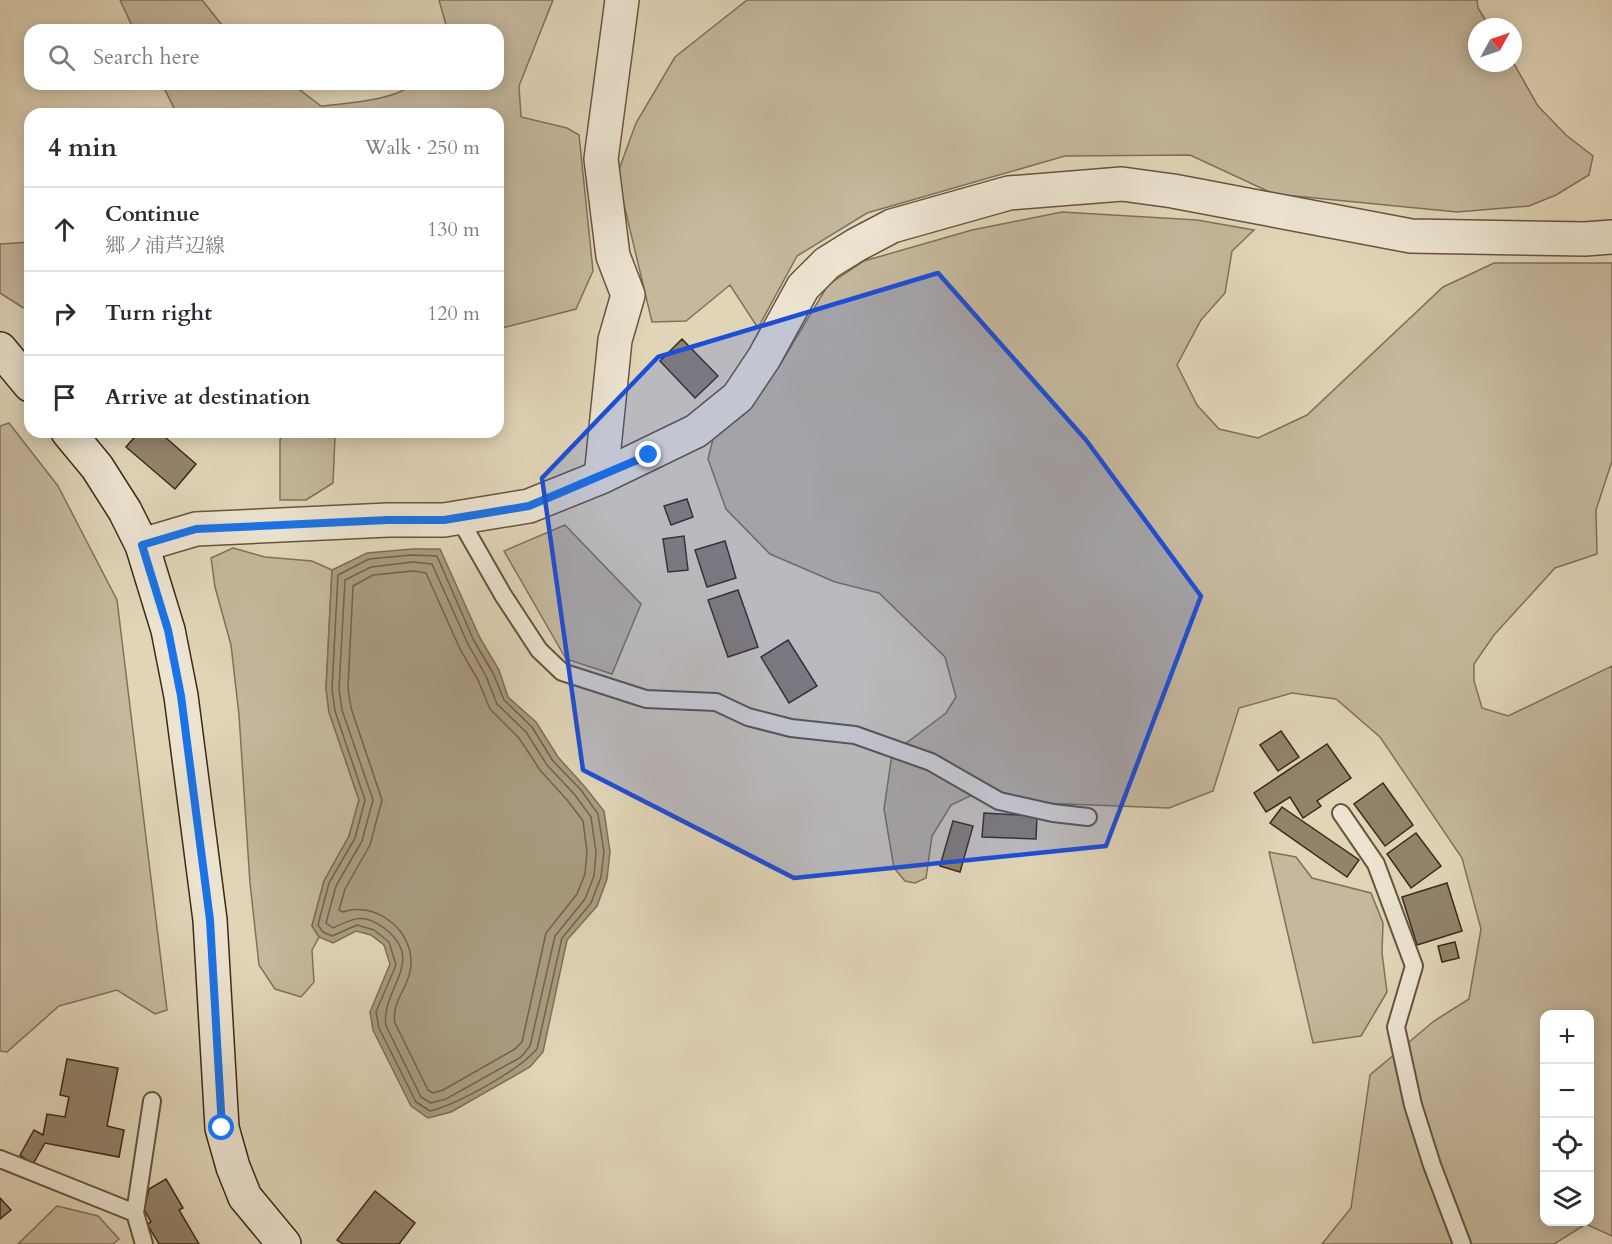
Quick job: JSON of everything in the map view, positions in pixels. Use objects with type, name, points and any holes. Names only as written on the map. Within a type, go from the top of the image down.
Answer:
[{"type":"street","points":[[601,477],[615,340],[628,296],[613,256],[601,159],[622,0]]},
{"type":"street","points":[[142,545],[196,529],[459,518],[529,506],[601,477],[696,431],[738,397],[764,358],[803,287],[827,263],[892,226],[1009,193],[1122,184],[1173,191],[1411,236],[1585,239],[1612,237]]},
{"type":"street","points":[[0,349],[24,379]]},
{"type":"street","points":[[73,438],[97,467],[125,511],[142,545],[168,630],[181,696],[210,920],[222,1128],[232,1167],[245,1197],[276,1241]]},
{"type":"lane","points":[[459,518],[503,595],[539,650],[562,672],[646,699],[716,702],[748,717],[790,728],[855,735],[932,762],[999,801],[1053,813],[1088,817]]},
{"type":"lane","points":[[1341,813],[1376,864],[1414,966],[1396,1028],[1413,1105],[1432,1165],[1462,1244]]},
{"type":"lane","points":[[144,1244],[135,1212],[152,1101]]},
{"type":"lane","points":[[0,1159],[135,1212]]},
{"type":"highlighted area","points":[[938,273],[1086,440],[1201,596],[1106,846],[794,878],[583,770],[542,478],[658,357]]},
{"type":"shaded area","points":[[120,0],[202,0],[221,24],[131,24]]},
{"type":"shaded area","points":[[439,0],[553,0],[519,86],[521,117],[567,128],[579,135],[593,271],[576,309],[504,327],[504,108],[174,108],[165,90],[300,90],[321,106],[382,97],[403,90],[504,90],[504,24],[446,24]]},
{"type":"shaded area","points":[[747,0],[1477,0],[1478,8],[1484,18],[1468,18],[1468,72],[1519,72],[1538,106],[1566,135],[1593,156],[1589,175],[1556,195],[1529,206],[1457,212],[1274,194],[1190,155],[1065,156],[867,213],[797,256],[758,328],[730,285],[686,321],[652,322],[617,175],[636,123],[675,57]]},
{"type":"shaded area","points":[[1062,212],[1197,220],[1254,230],[1232,251],[1225,293],[1201,320],[1177,365],[1197,405],[1219,429],[1258,438],[1307,415],[1443,287],[1494,263],[1612,263],[1612,461],[1596,510],[1597,554],[1555,568],[1494,635],[1474,664],[1474,681],[1482,708],[1508,716],[1612,666],[1612,1236],[1590,1226],[1594,1226],[1594,1010],[1540,1010],[1540,1226],[1583,1226],[1554,1244],[1322,1244],[1351,1208],[1370,1075],[1434,1021],[1469,999],[1481,929],[1462,858],[1380,737],[1336,699],[1292,693],[1239,708],[1213,791],[1169,808],[1040,803],[987,788],[951,805],[932,836],[926,878],[915,883],[905,881],[894,868],[884,809],[892,754],[946,713],[956,697],[945,657],[879,593],[835,582],[770,554],[726,509],[708,459],[713,439],[778,368],[828,285],[864,261],[972,230]]},
{"type":"shaded area","points":[[24,242],[24,308],[0,293],[0,244]]},
{"type":"shaded area","points":[[9,423],[58,486],[117,600],[167,1010],[155,1014],[117,990],[59,1006],[7,1052],[0,1051],[0,426]]},
{"type":"shaded area","points":[[281,438],[335,438],[333,483],[306,500],[280,500]]},
{"type":"shaded area","points":[[565,525],[641,604],[612,674],[566,659],[504,551]]},
{"type":"shaded area","points":[[233,548],[265,557],[312,561],[332,570],[326,689],[329,712],[359,800],[349,836],[324,881],[312,926],[319,937],[312,950],[314,982],[301,997],[275,989],[259,965],[250,883],[239,715],[231,645],[215,587],[211,558]]},
{"type":"shaded area","points":[[1269,852],[1296,857],[1312,878],[1371,893],[1383,923],[1382,953],[1387,992],[1361,1036],[1313,1043]]},
{"type":"shaded area","points":[[57,1206],[98,1216],[119,1239],[113,1244],[18,1244]]},
{"type":"water","points":[[440,549],[480,638],[499,670],[508,697],[536,722],[558,757],[604,811],[610,852],[607,879],[597,906],[567,940],[543,1052],[530,1067],[451,1112],[428,1118],[411,1106],[373,1030],[370,1012],[390,964],[384,945],[371,935],[356,931],[333,943],[319,937],[312,926],[324,881],[349,836],[359,800],[329,712],[326,689],[332,570],[367,553]]},
{"type":"building","points":[[682,339],[718,376],[695,398],[660,361]]},
{"type":"building","points":[[134,438],[166,438],[196,464],[175,489],[126,447]]},
{"type":"building","points":[[687,499],[693,517],[671,525],[664,506]]},
{"type":"building","points":[[684,536],[688,570],[668,572],[663,539]]},
{"type":"building","points":[[725,541],[736,578],[707,587],[695,550]]},
{"type":"building","points":[[738,590],[758,647],[728,657],[708,600]]},
{"type":"building","points":[[788,640],[817,686],[789,703],[761,657]]},
{"type":"building","points":[[1281,731],[1299,757],[1278,771],[1260,745]]},
{"type":"building","points":[[1327,744],[1351,778],[1317,801],[1321,806],[1303,818],[1290,797],[1266,812],[1254,793]]},
{"type":"building","points":[[1383,783],[1413,825],[1385,846],[1354,804]]},
{"type":"building","points":[[1282,807],[1359,860],[1347,877],[1270,823]]},
{"type":"building","points":[[984,813],[1037,816],[1036,839],[982,837]]},
{"type":"building","points":[[953,821],[973,826],[960,872],[940,866]]},
{"type":"building","points":[[1416,833],[1441,866],[1411,888],[1387,854]]},
{"type":"building","points":[[1447,883],[1462,931],[1417,945],[1402,897]]},
{"type":"building","points":[[1455,942],[1459,958],[1442,962],[1438,946]]},
{"type":"building","points":[[67,1059],[118,1068],[107,1126],[124,1130],[119,1157],[45,1143],[33,1164],[20,1155],[34,1130],[43,1135],[47,1114],[65,1117],[69,1097],[60,1095]]},
{"type":"building","points":[[166,1179],[183,1208],[179,1210],[199,1244],[159,1244],[147,1224],[151,1222],[144,1209],[149,1189]]},
{"type":"building","points":[[375,1191],[415,1223],[399,1244],[343,1244],[337,1240]]},
{"type":"building","points":[[0,1198],[11,1210],[0,1219]]},
{"type":"route","points":[[222,1128],[210,920],[181,696],[168,630],[142,545],[196,529],[388,520],[444,520],[529,506],[649,455]]}]
